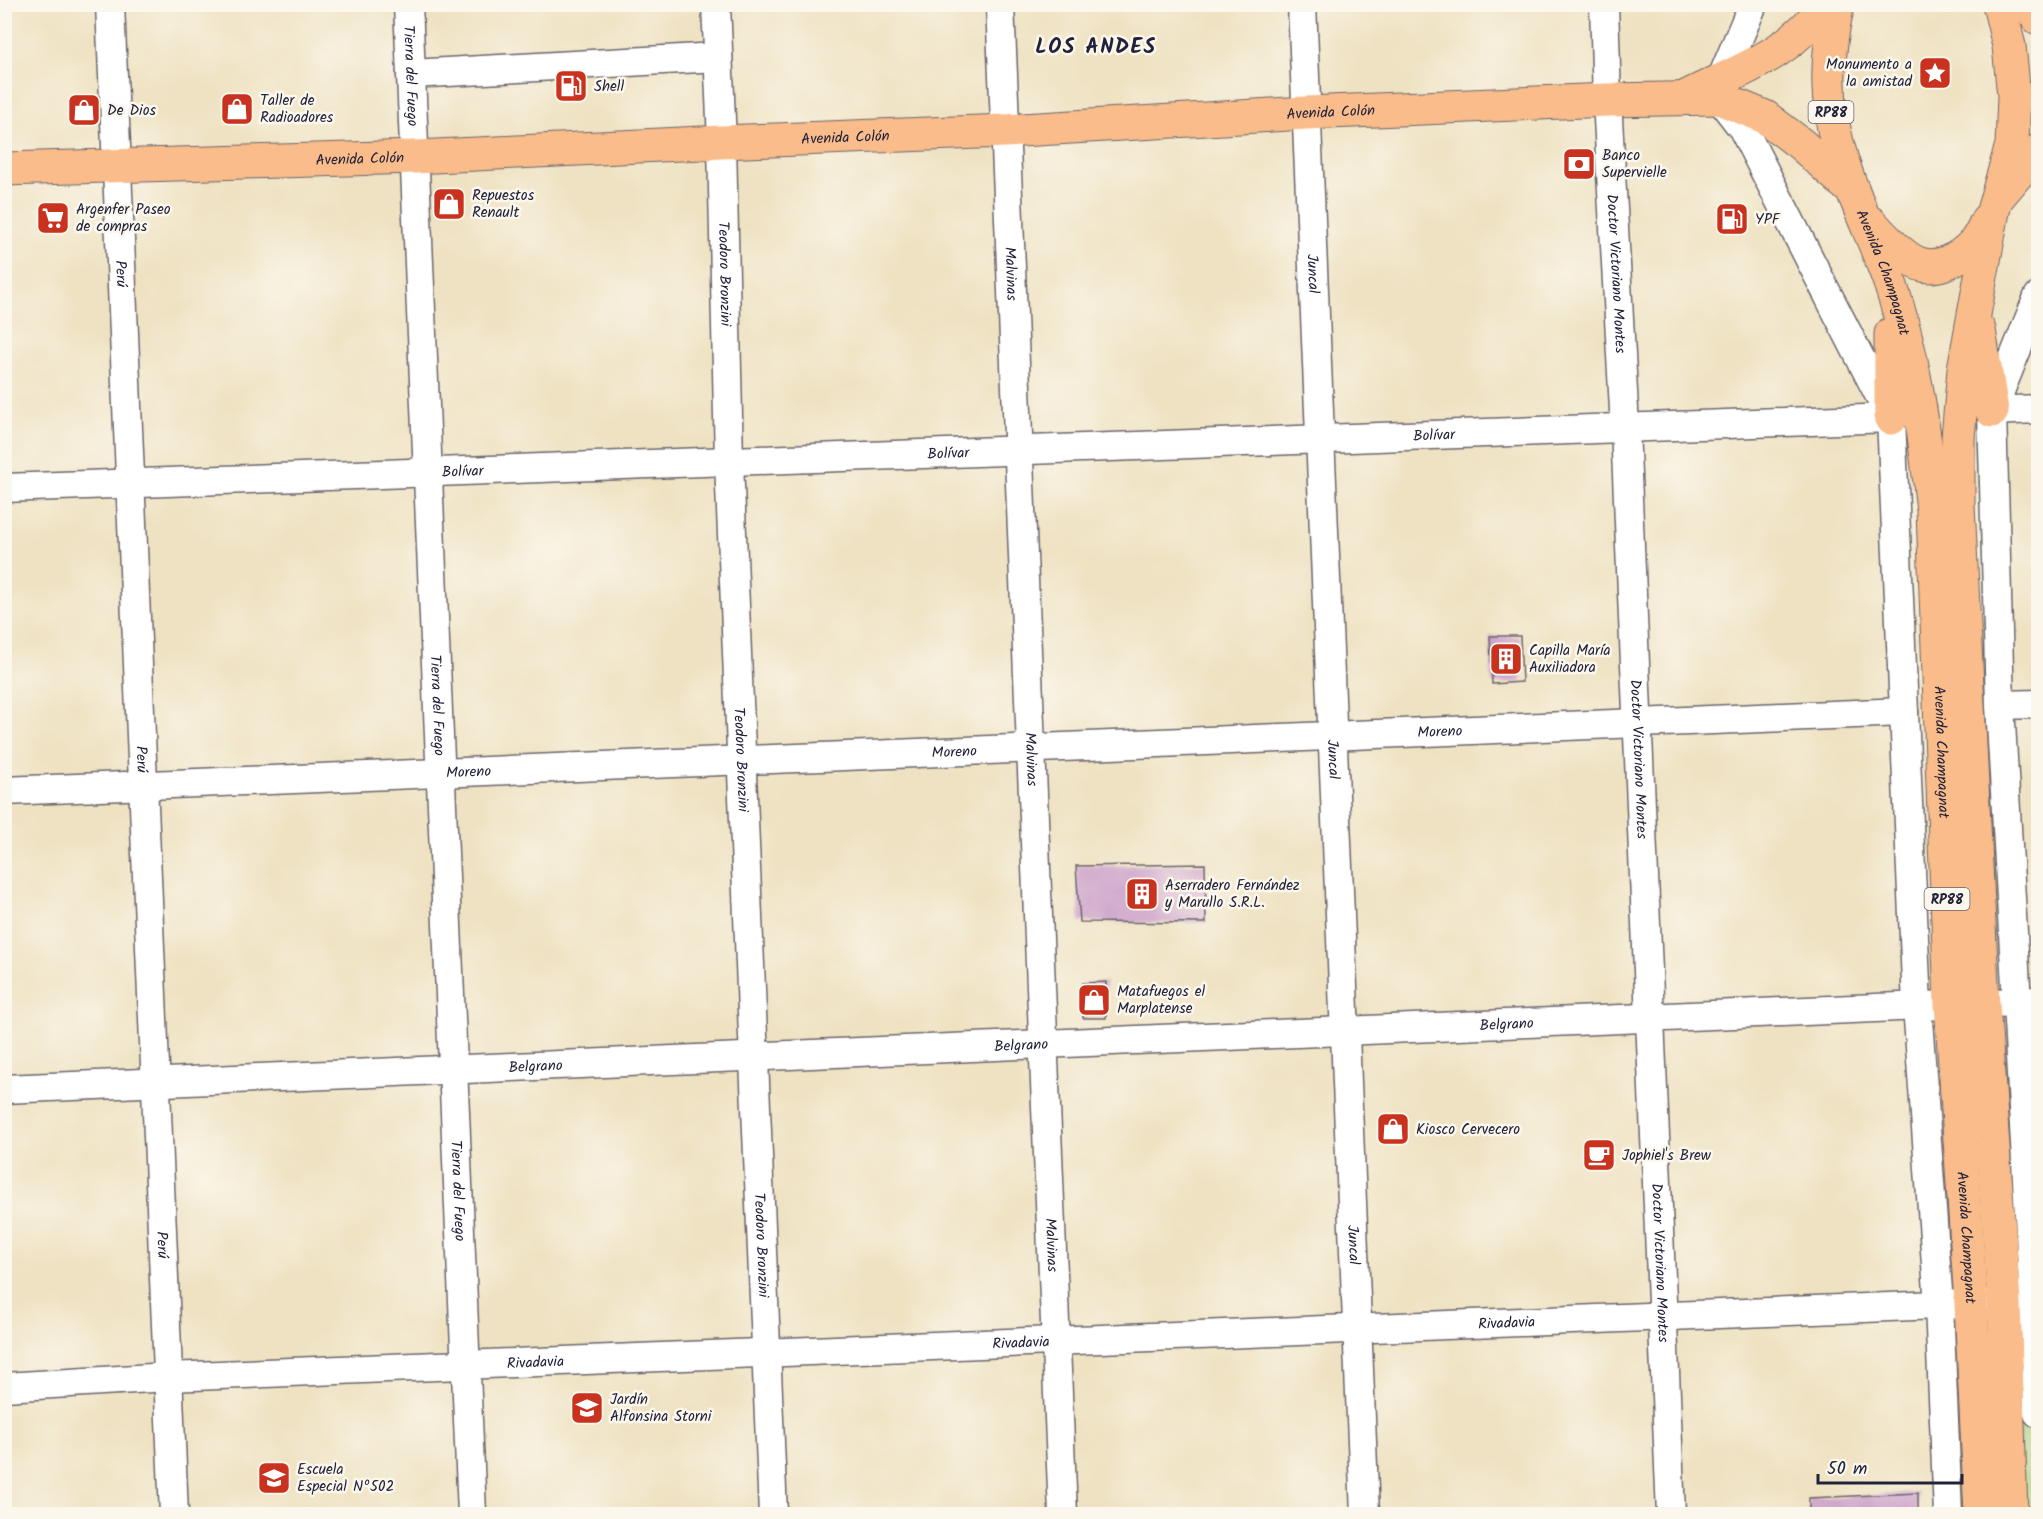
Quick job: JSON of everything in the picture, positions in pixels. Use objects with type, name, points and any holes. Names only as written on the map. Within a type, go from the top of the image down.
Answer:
[{"type":"main road","name":"Avenida Colón","points":[[4,169],[415,157],[1005,131],[1306,113],[1684,98],[1720,89],[1776,54],[1814,21],[1826,4]]},
{"type":"main road","name":"Avenida Champagnat","points":[[1838,4],[1833,26],[1828,83],[1832,118],[1837,141],[1858,203],[1891,287],[1916,384],[1926,440],[1933,511],[1967,1004],[2026,1302],[2011,1515]]},
{"type":"main road","name":"Avenida Champagnat","points":[[1981,1515],[1971,1304],[1958,438],[1964,369],[1975,306],[1995,204],[2012,145],[2014,96],[2009,46],[1999,4]]},
{"type":"main road","points":[[2026,4],[2038,18]]},
{"type":"main road","points":[[1720,89],[1765,117],[1802,145],[1858,203]]},
{"type":"main road","points":[[1995,204],[2038,152]]},
{"type":"main road","name":"RP88","points":[[1858,203],[1905,256],[1915,263],[1933,266],[1948,263],[1976,240],[1995,204]]},
{"type":"main road","points":[[1891,287],[1891,418]]},
{"type":"main road","points":[[1975,306],[1992,411]]},
{"type":"street","name":"Perú","points":[[110,4],[174,1515]]},
{"type":"street","name":"Tierra del Fuego","points":[[408,4],[472,1515]]},
{"type":"street","name":"Teodoro Bronzini","points":[[716,4],[722,142],[729,462],[773,1515]]},
{"type":"street","name":"Malvinas","points":[[1000,4],[1063,1515]]},
{"type":"street","name":"Juncal","points":[[1302,4],[1365,1515]]},
{"type":"street","name":"Doctor Victoriano Montes","points":[[1604,4],[1625,428],[1671,1515]]},
{"type":"street","points":[[1753,4],[1720,89],[1743,129],[1891,418],[1917,1006],[1939,1305],[1948,1515]]},
{"type":"street","points":[[411,74],[718,57]]},
{"type":"street","name":"Avenida Champagnat","points":[[2038,297],[1992,411],[2000,705],[2027,1001],[2026,1302],[2038,1413]]},
{"type":"street","points":[[1992,411],[2038,409]]},
{"type":"street","name":"Bolívar","points":[[4,488],[1891,418]]},
{"type":"street","points":[[2000,705],[2038,704]]},
{"type":"street","name":"Moreno","points":[[4,791],[1904,712]]},
{"type":"street","name":"Belgrano","points":[[4,1089],[2027,1001]]},
{"type":"street","name":"Rivadavia","points":[[4,1387],[168,1377],[2026,1302]]},
{"type":"green space","points":[[2017,1332],[2027,1335],[2034,1514],[2021,1514]]},
{"type":"building","name":"Capilla María Auxiliadora","points":[[1490,636],[1520,636],[1522,682],[1492,684]]},
{"type":"building","name":"Aserradero Fernández y Marullo S.R.L.","points":[[1205,864],[1206,923],[1080,922],[1076,866]]},
{"type":"building","name":"Matafuegos el Marplatense","points":[[1106,982],[1106,1018],[1083,1018],[1083,983]]},
{"type":"building","points":[[1918,1493],[1918,1515],[1809,1515],[1809,1498]]},
{"type":"place","name":"Monumento a la amistad","points":[[1935,73]]},
{"type":"place","name":"Shell","points":[[571,86]]},
{"type":"place","name":"Taller de Radioadores","points":[[237,109]]},
{"type":"place","name":"De Dios","points":[[84,110]]},
{"type":"place","name":"Banco Supervielle","points":[[1579,164]]},
{"type":"place","name":"Repuestos Renault","points":[[449,204]]},
{"type":"place","name":"Argenfer Paseo de compras","points":[[53,218]]},
{"type":"place","name":"YPF","points":[[1732,219]]},
{"type":"place","name":"Capilla María Auxiliadora","points":[[1506,659]]},
{"type":"place","name":"Aserradero Fernández y Marullo S.R.L.","points":[[1142,894]]},
{"type":"place","name":"Matafuegos el Marplatense","points":[[1094,1000]]},
{"type":"place","name":"Kiosco Cervecero","points":[[1393,1129]]},
{"type":"place","name":"Jophiel's Brew","points":[[1599,1155]]},
{"type":"place","name":"Jardín Alfonsina Storni","points":[[587,1408]]},
{"type":"place","name":"Escuela Especial Nº502","points":[[274,1478]]},
{"type":"district","name":"LOS ANDES","points":[[1096,46]]}]
